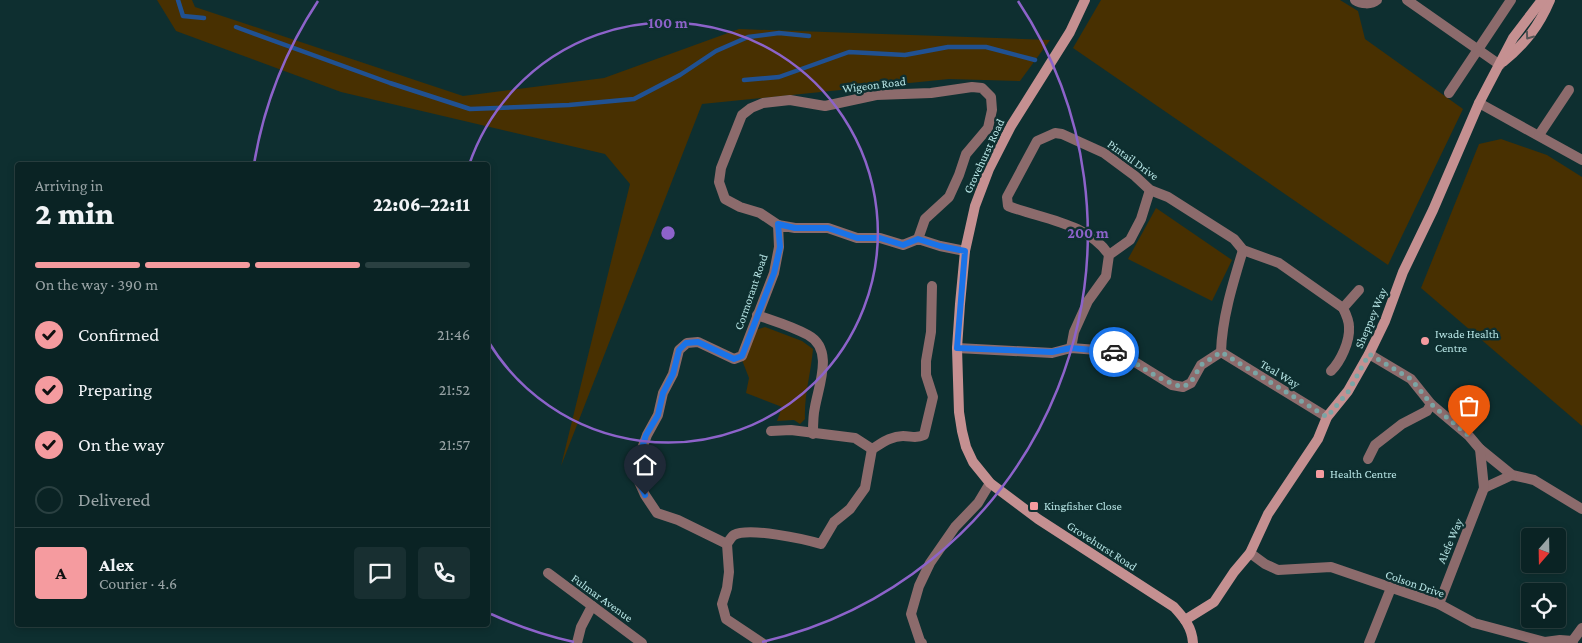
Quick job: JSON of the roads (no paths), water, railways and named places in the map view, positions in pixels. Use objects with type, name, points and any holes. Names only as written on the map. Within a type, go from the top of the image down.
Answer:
[{"type":"street","name":"Grovehurst Road","points":[[1086,0],[1070,32],[1011,126],[989,169],[975,206],[965,251],[957,348],[959,412],[962,431],[966,447],[973,462],[990,483],[1038,519],[1174,608],[1186,620]]},
{"type":"street","points":[[1354,0],[1359,3],[1374,3],[1377,0]]},
{"type":"street","points":[[1407,0],[1500,65],[1522,46],[1543,16],[1550,0]]},
{"type":"street","points":[[1449,93],[1511,0]]},
{"type":"street","name":"Sheppey Way","points":[[1186,620],[1214,602],[1234,572],[1250,553],[1268,514],[1318,439],[1327,417],[1348,392],[1385,321],[1403,272],[1433,210],[1479,103],[1513,38],[1542,0]]},
{"type":"street","name":"Wigeon Road","points":[[778,224],[760,212],[740,207],[725,199],[719,182],[721,168],[736,128],[742,115],[751,108],[763,103],[790,100],[825,106],[876,95],[931,93],[972,87],[982,88],[991,97],[992,110],[988,128],[966,154],[949,197],[924,219],[918,239]]},
{"type":"street","points":[[1539,135],[1569,90]]},
{"type":"street","points":[[1479,103],[1582,160]]},
{"type":"street","name":"Pintail Drive","points":[[1109,255],[1102,244],[1085,232],[1008,206],[1007,197],[1037,141],[1055,133],[1062,134],[1104,153],[1135,176],[1150,190],[1168,196],[1198,214],[1234,239],[1243,250],[1279,263],[1343,308]]},
{"type":"street","points":[[1071,348],[1074,332],[1088,302],[1106,276],[1109,255],[1130,240],[1141,219],[1150,190]]},
{"type":"street","points":[[778,224],[795,228],[828,228],[857,238],[880,238],[903,245],[918,239],[965,251]]},
{"type":"street","name":"Cormorant Road","points":[[727,544],[678,520],[657,513],[645,495],[636,475],[646,435],[658,415],[663,393],[673,374],[679,350],[686,343],[698,342],[734,359],[742,356],[774,273],[780,247],[778,224]]},
{"type":"street","points":[[957,348],[1052,352],[1071,348],[1111,351],[1130,359],[1172,384],[1183,387],[1191,382],[1201,365],[1221,352],[1230,294],[1243,250]]},
{"type":"street","points":[[762,643],[726,619],[722,604],[728,588],[727,544],[734,536],[744,533],[781,536],[821,544],[834,522],[850,509],[865,488],[872,449],[887,440],[902,436],[918,438],[924,434],[933,397],[926,375],[926,361],[931,332],[932,286]]},
{"type":"street","points":[[1331,371],[1347,342],[1349,327],[1343,308],[1359,290]]},
{"type":"street","points":[[757,315],[809,335],[819,344],[822,353],[823,369],[814,408],[813,434]]},
{"type":"street","name":"Teal Way","points":[[1221,352],[1327,417]]},
{"type":"street","points":[[1369,354],[1411,379],[1431,404],[1469,436],[1480,449],[1512,475],[1534,480],[1582,509]]},
{"type":"street","points":[[1368,459],[1375,445],[1402,424],[1428,411],[1431,404]]},
{"type":"street","points":[[771,431],[791,430],[856,438],[872,449]]},
{"type":"street","name":"Alefe Way","points":[[1439,604],[1484,488],[1480,449]]},
{"type":"street","points":[[1484,488],[1512,475]]},
{"type":"street","points":[[922,643],[911,614],[919,586],[930,563],[955,527],[978,503],[990,483]]},
{"type":"street","name":"Colson Drive","points":[[1250,553],[1265,564],[1278,570],[1331,567],[1439,604],[1474,623],[1546,642],[1560,640],[1572,642]]},
{"type":"street","name":"Fulmar Avenue","points":[[548,573],[642,643]]},
{"type":"street","points":[[1369,643],[1391,588]]},
{"type":"street","points":[[577,643],[581,626],[592,606]]},
{"type":"street","points":[[1186,620],[1192,633],[1193,643]]},
{"type":"street","points":[[1572,642],[1582,628]]},
{"type":"waterway","points":[[178,0],[183,16],[204,18]]},
{"type":"waterway","points":[[236,27],[390,83],[470,109],[569,105],[634,99],[680,75],[716,51],[748,37],[779,33],[809,36]]},
{"type":"waterway","points":[[744,80],[779,77],[849,52],[905,55],[948,47],[986,47],[1035,60]]},
{"type":"place","name":"Iwade Health Centre","points":[[1425,341]]},
{"type":"place","name":"Health Centre","points":[[1320,474]]},
{"type":"place","name":"Kingfisher Close","points":[[1034,506]]}]
